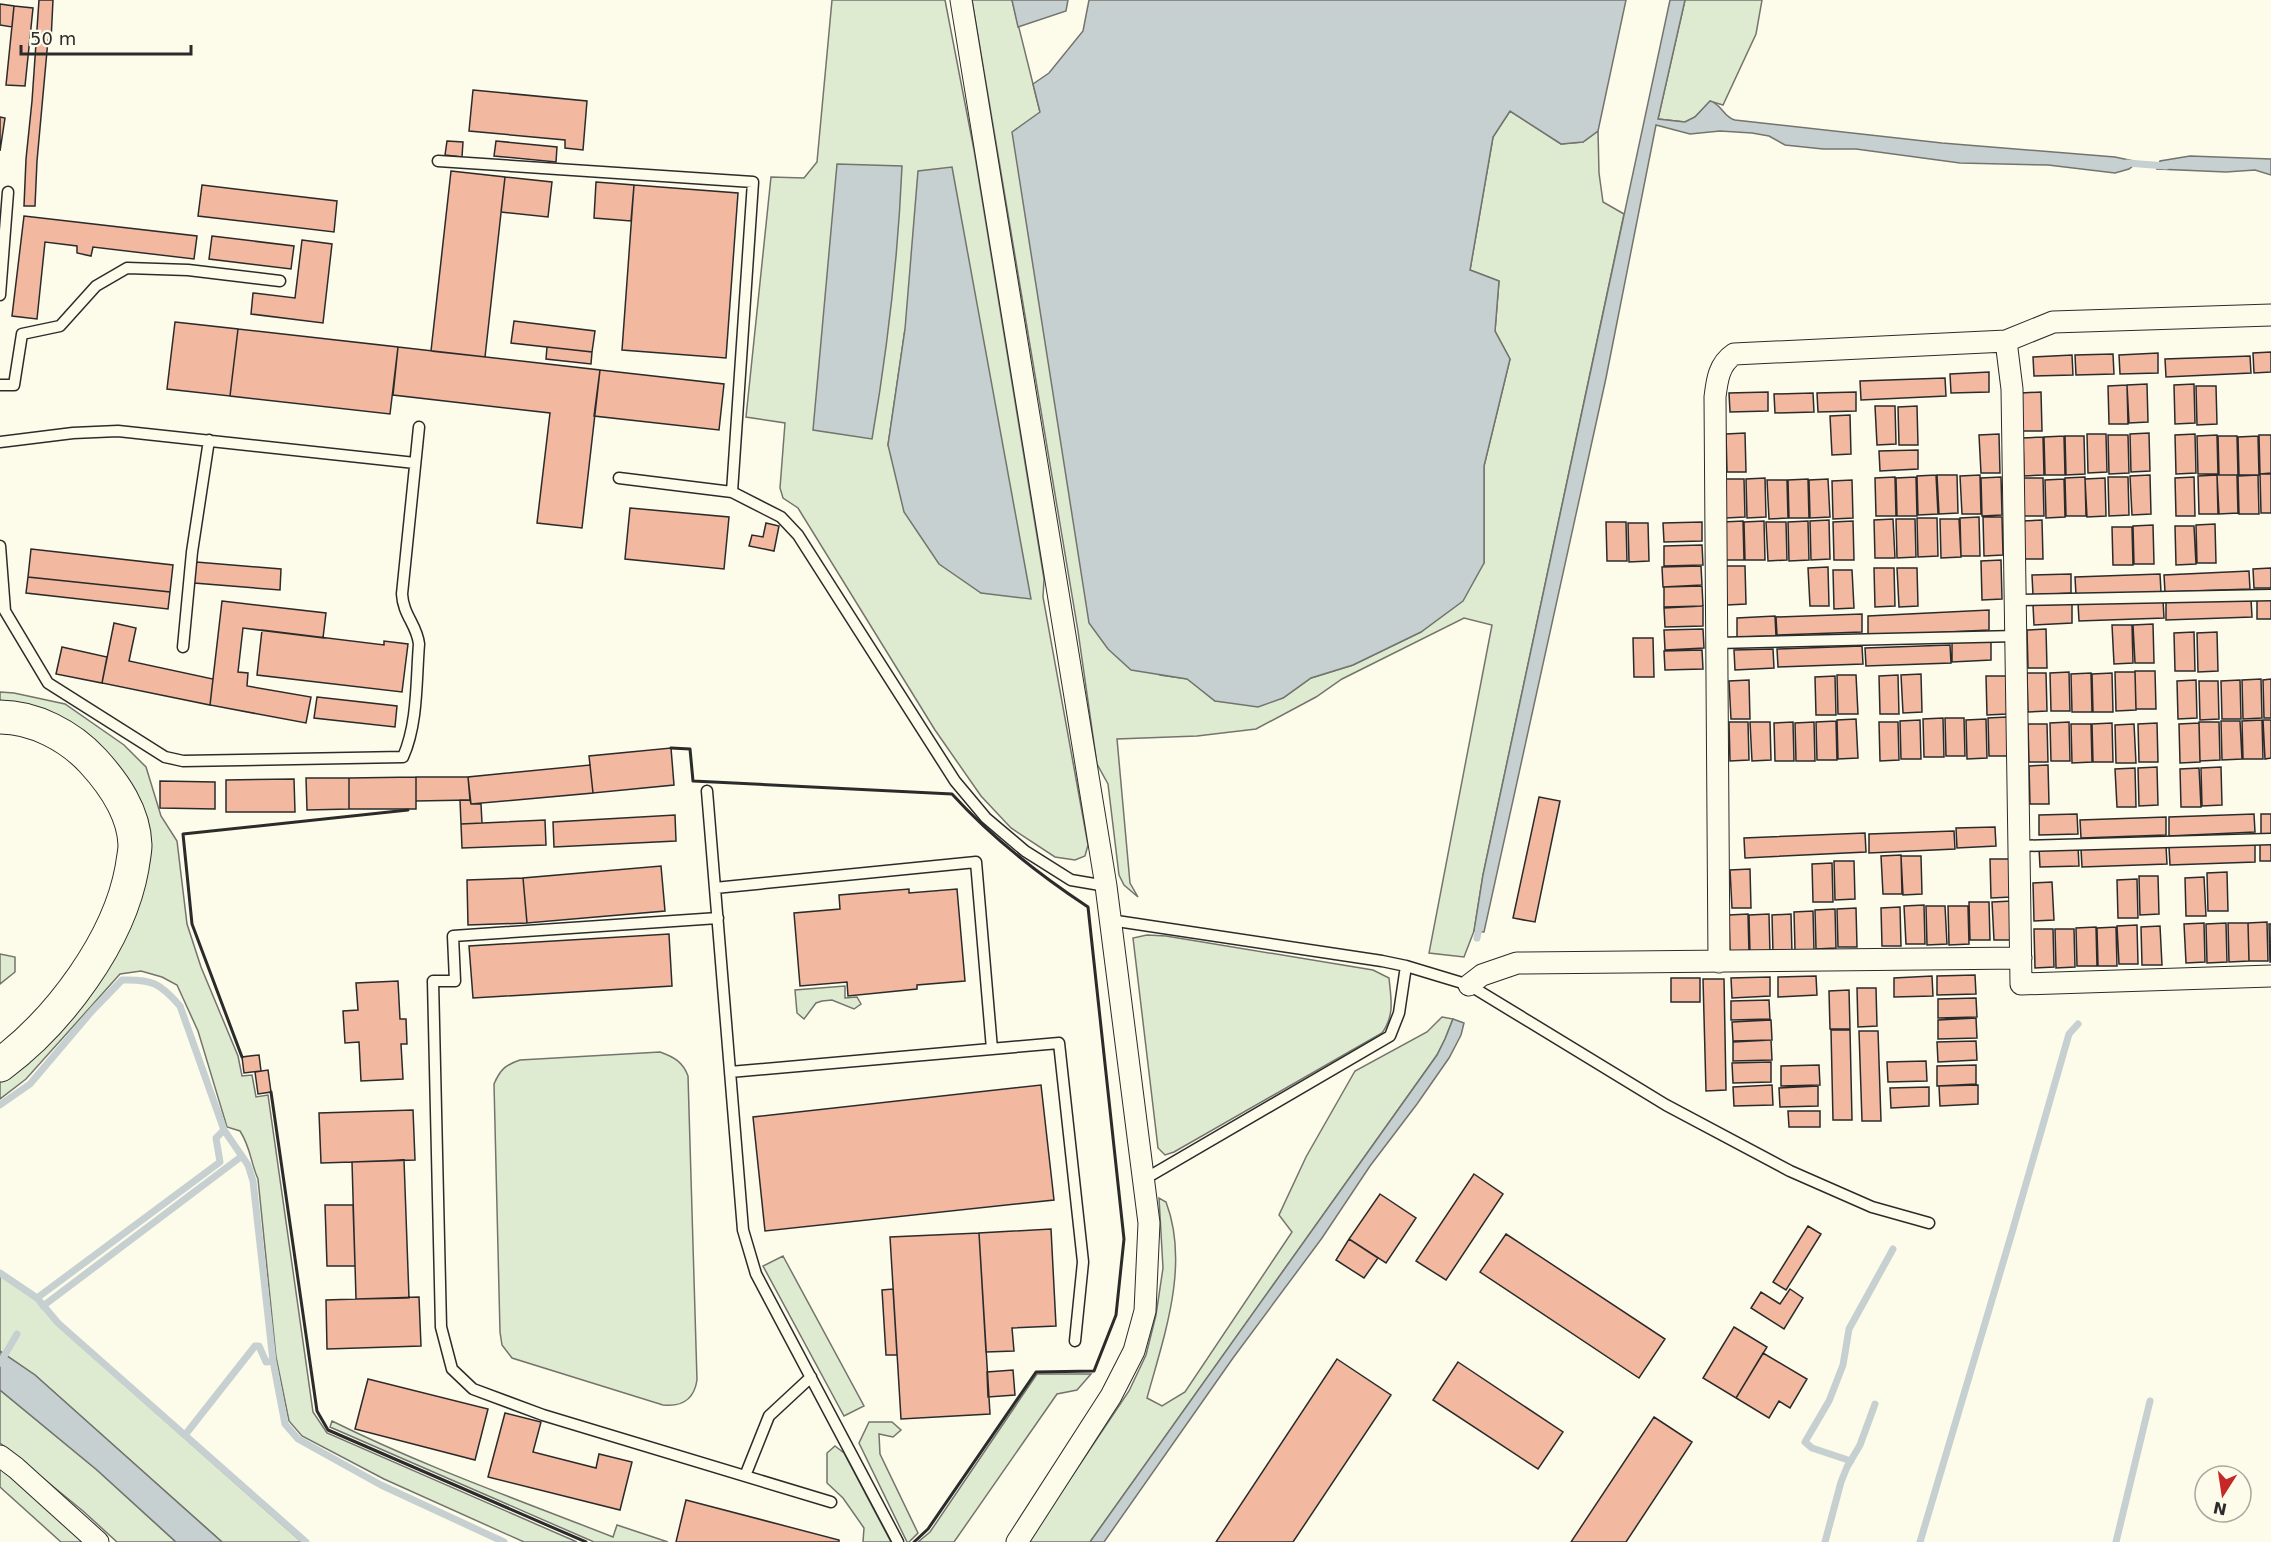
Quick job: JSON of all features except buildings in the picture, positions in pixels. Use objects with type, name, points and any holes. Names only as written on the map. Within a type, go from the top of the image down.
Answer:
[{"type":"highway","points":[[0,717],[40,725],[66,738],[87,755],[109,779],[129,813],[135,846],[127,892],[114,926],[92,966],[47,1021],[0,1065]]},
{"type":"street","points":[[961,0],[1106,885],[1149,1222],[1148,1272],[1144,1311],[1134,1351],[1112,1396],[1017,1542]]},
{"type":"street","points":[[1719,962],[1715,397],[1718,378],[1725,360],[1734,354],[2006,342],[2053,322],[2271,315]]},
{"type":"street","points":[[2006,342],[2012,389],[2021,984],[2271,976]]},
{"type":"street","points":[[1469,985],[1482,975],[1517,963],[2021,958]]},
{"type":"street","points":[[0,1456],[98,1542]]},
{"type":"lane","points":[[438,161],[753,182],[732,492]]},
{"type":"lane","points":[[0,295],[8,192]]},
{"type":"lane","points":[[0,385],[14,386],[22,334],[60,326],[96,286],[127,268],[188,270],[280,281]]},
{"type":"lane","points":[[0,546],[5,611],[48,683],[165,757],[183,761],[403,757],[410,743],[419,644],[418,635],[402,606],[402,594],[419,427]]},
{"type":"lane","points":[[0,442],[73,433],[118,431],[415,463]]},
{"type":"lane","points":[[183,647],[192,552],[209,440]]},
{"type":"lane","points":[[618,478],[732,492],[782,517],[798,535],[955,781],[986,818],[1024,851],[1071,880],[1106,885]]},
{"type":"lane","points":[[2016,600],[2271,595]]},
{"type":"lane","points":[[1717,643],[2017,636]]},
{"type":"lane","points":[[707,791],[743,1230],[756,1274],[898,1542]]},
{"type":"lane","points":[[2020,846],[2271,839]]},
{"type":"lane","points":[[715,888],[976,862],[992,1049]]},
{"type":"lane","points":[[718,918],[453,936],[454,981],[433,981],[441,1327],[452,1369],[473,1389],[543,1415],[831,1502]]},
{"type":"lane","points":[[1110,920],[1406,966],[1469,985],[1666,1105],[1790,1171],[1872,1207],[1929,1223]]},
{"type":"lane","points":[[1143,1180],[1390,1036],[1400,1013],[1406,966]]},
{"type":"lane","points":[[730,1072],[1059,1043],[1083,1262],[1075,1341]]},
{"type":"lane","points":[[745,1476],[770,1416],[811,1377]]},
{"type":"green space","points":[[832,0],[945,0],[974,150],[1044,579],[1043,597],[1088,845],[1085,856],[1075,860],[1055,857],[1011,828],[981,796],[935,730],[798,508],[783,498],[780,488],[785,423],[746,417],[771,177],[804,178],[817,162]],"holes":[[[905,329],[981,593],[888,445]]]},
{"type":"green space","points":[[972,0],[1012,0],[1040,112],[1160,675],[1188,679],[1215,701],[1283,698],[1311,678],[1353,665],[1421,632],[1484,563],[1484,466],[1510,359],[1495,331],[1499,281],[1470,270],[1493,137],[1510,111],[1561,144],[1583,142],[1598,131],[1599,173],[1603,202],[1624,214],[1483,875],[1474,931],[1464,957],[1429,953],[1492,625],[1464,618],[1342,679],[1316,697],[1256,729],[1197,736],[1117,739],[1130,883],[1138,897],[1124,885],[1119,875],[1108,784],[1097,764],[1078,631]]},
{"type":"green space","points":[[1685,0],[1762,0],[1756,34],[1723,105],[1710,101],[1695,117],[1685,122],[1658,119]]},
{"type":"green space","points":[[0,692],[65,704],[124,745],[146,767],[161,816],[177,841],[187,924],[201,967],[238,1056],[242,1076],[252,1075],[256,1097],[268,1095],[313,1412],[327,1433],[577,1542],[524,1542],[384,1479],[302,1436],[289,1421],[276,1357],[258,1179],[240,1131],[227,1127],[198,1031],[177,985],[162,977],[141,971],[120,974],[26,1079],[0,1099],[0,1078],[104,963],[136,810],[0,708]]},
{"type":"green space","points":[[1147,935],[1166,936],[1373,970],[1389,978],[1391,1007],[1389,1020],[1382,1033],[1165,1155],[1158,1148],[1133,938]]},
{"type":"green space","points":[[0,954],[15,957],[15,972],[0,984]]},
{"type":"green space","points":[[845,986],[845,998],[857,997],[861,1004],[854,1009],[832,1000],[816,1003],[804,1019],[797,1013],[795,990]]},
{"type":"green space","points":[[1442,1017],[1453,1019],[1437,1055],[1090,1542],[1028,1542],[1129,1391],[1146,1355],[1156,1315],[1163,1268],[1159,1198],[1166,1202],[1173,1226],[1176,1250],[1172,1300],[1147,1398],[1162,1406],[1185,1392],[1292,1232],[1279,1215],[1306,1157],[1355,1071],[1427,1032]]},
{"type":"green space","points":[[660,1052],[677,1061],[688,1076],[697,1380],[690,1397],[676,1405],[663,1405],[512,1358],[502,1345],[500,1332],[494,1084],[498,1075],[507,1066],[520,1060]]},
{"type":"green space","points":[[783,1256],[864,1406],[844,1416],[763,1266]]},
{"type":"green space","points":[[0,1275],[37,1300],[56,1324],[302,1542],[222,1542],[35,1375],[0,1351]]},
{"type":"green space","points":[[1037,1374],[1091,1374],[1077,1390],[1057,1394],[954,1542],[918,1542],[930,1532]]},
{"type":"green space","points":[[0,1390],[97,1470],[176,1542],[117,1542],[0,1443]]},
{"type":"green space","points":[[332,1421],[436,1468],[613,1537],[617,1525],[668,1542],[594,1542],[330,1427]]},
{"type":"green space","points":[[869,1422],[892,1422],[901,1430],[893,1437],[879,1434],[880,1454],[918,1533],[909,1542],[859,1443]]},
{"type":"green space","points":[[835,1446],[844,1453],[891,1542],[863,1542],[864,1528],[843,1498],[827,1483],[827,1453]]},
{"type":"green space","points":[[0,1467],[84,1542],[61,1542],[0,1487]]},
{"type":"shaded area","points":[[1012,0],[1068,0],[1066,11],[1018,27]]},
{"type":"shaded area","points":[[1089,0],[1626,0],[1598,131],[1583,142],[1561,144],[1510,111],[1493,137],[1470,270],[1499,281],[1495,331],[1510,359],[1484,466],[1484,563],[1463,601],[1421,632],[1353,665],[1311,678],[1283,698],[1258,707],[1215,701],[1187,679],[1131,670],[1108,649],[1089,623],[1012,132],[1040,112],[1033,84],[1049,73],[1083,31]]},
{"type":"shaded area","points":[[1670,0],[1685,0],[1658,119],[1685,122],[1695,117],[1710,101],[1735,120],[1942,143],[2115,157],[2138,162],[2129,169],[2115,173],[2048,165],[1960,163],[1856,149],[1823,149],[1785,145],[1769,136],[1752,133],[1720,131],[1690,134],[1656,125],[1606,378],[1484,932],[1474,931],[1483,875]]},
{"type":"shaded area","points":[[2190,156],[2271,159],[2271,175],[2255,170],[2226,172],[2157,169],[2160,161]]},
{"type":"shaded area","points":[[837,164],[902,166],[892,303],[872,439],[813,430]]},
{"type":"shaded area","points":[[952,167],[1031,599],[981,593],[939,564],[904,512],[888,445],[905,329],[918,171]]},
{"type":"shaded area","points":[[1453,1019],[1464,1023],[1461,1035],[1449,1058],[1104,1542],[1090,1542],[1437,1055]]},
{"type":"shaded area","points":[[0,1351],[35,1375],[222,1542],[176,1542],[97,1470],[0,1390]]},
{"type":"waterway","points":[[2127,163],[2166,166]]},
{"type":"waterway","points":[[1477,938],[1480,923]]},
{"type":"waterway","points":[[0,1105],[30,1084],[92,1011],[122,980],[141,980],[155,984],[167,992],[180,1006],[224,1130],[248,1165],[253,1181],[273,1361],[285,1424],[298,1439],[381,1485],[504,1542]]},
{"type":"waterway","points":[[1920,1542],[2069,1034],[2078,1024]]},
{"type":"waterway","points":[[37,1298],[220,1162],[216,1138],[224,1130]]},
{"type":"waterway","points":[[43,1306],[242,1156]]},
{"type":"waterway","points":[[1851,1461],[1812,1448],[1805,1442],[1829,1401],[1843,1365],[1849,1329],[1893,1249]]},
{"type":"waterway","points":[[0,1273],[37,1298],[58,1323],[306,1542]]},
{"type":"waterway","points":[[0,1363],[17,1334]]},
{"type":"waterway","points":[[185,1435],[255,1346],[259,1346],[266,1362],[273,1361]]},
{"type":"waterway","points":[[2116,1542],[2150,1401]]},
{"type":"waterway","points":[[1825,1542],[1841,1482],[1860,1445],[1875,1404]]},
{"type":"wall","points":[[671,748],[690,749],[693,781],[952,794],[1016,855],[1088,907],[1124,1239],[1116,1315],[1094,1371],[1036,1372],[928,1529],[914,1542]]},
{"type":"wall","points":[[242,1057],[192,924],[183,834],[408,810]]},
{"type":"wall","points":[[271,1092],[317,1411],[328,1430],[586,1542]]}]
